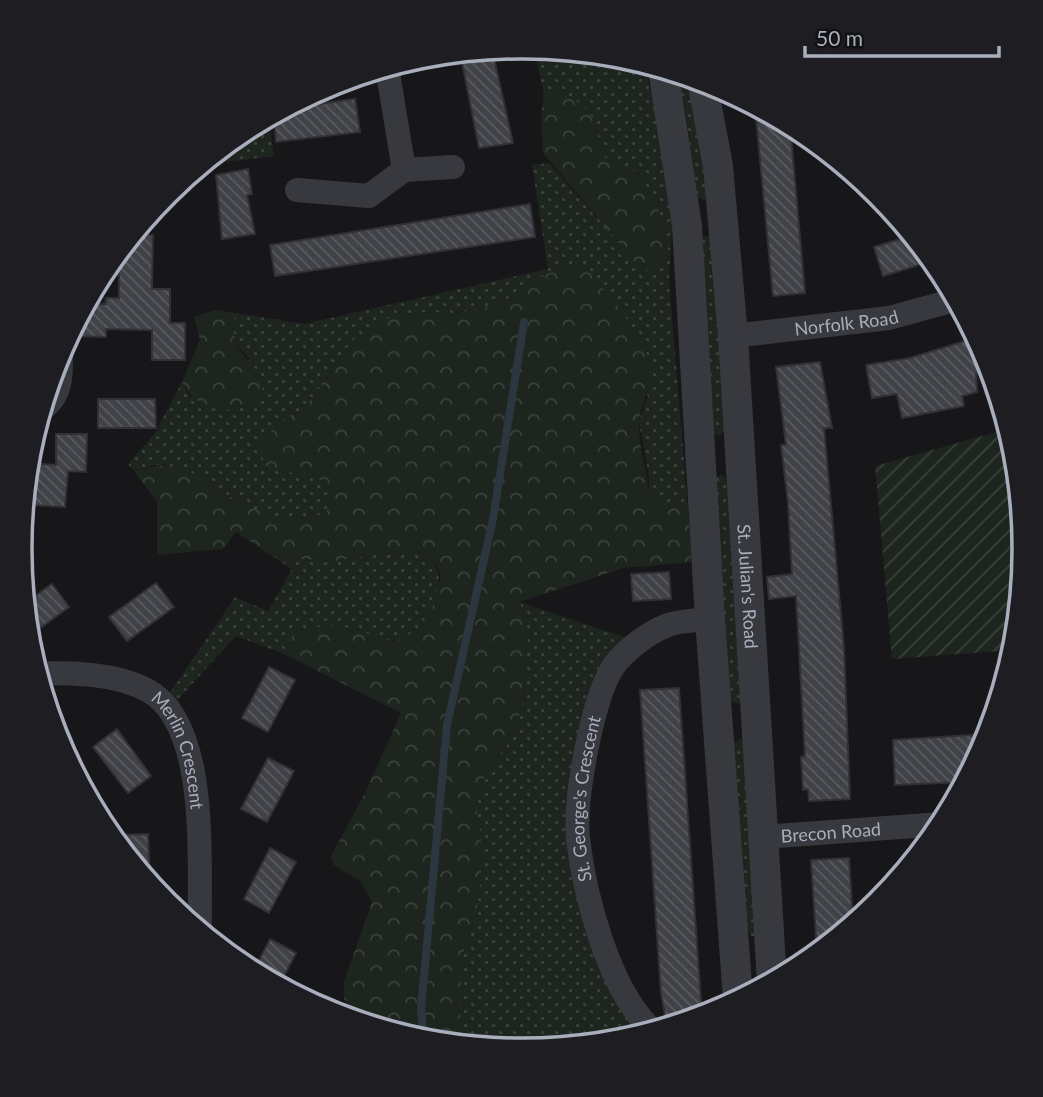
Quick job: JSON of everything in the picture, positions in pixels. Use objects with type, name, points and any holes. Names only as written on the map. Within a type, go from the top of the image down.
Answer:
[{"type":"street","points":[[389,77],[404,170]]},
{"type":"street","points":[[665,80],[687,226],[703,462],[710,619],[737,989]]},
{"type":"street","name":"St. Julian's Road","points":[[705,94],[718,166],[733,336],[770,968],[733,954]]},
{"type":"street","points":[[298,190],[369,196],[404,170],[453,167]]},
{"type":"street","points":[[687,226],[724,220]]},
{"type":"street","name":"Norfolk Road","points":[[733,336],[889,318],[945,303]]},
{"type":"street","points":[[703,462],[739,455]]},
{"type":"street","name":"St. George's Crescent","points":[[644,1023],[612,968],[591,900],[578,837],[583,769],[596,712],[613,667],[639,642],[668,625],[710,619]]},
{"type":"street","name":"Merlin Crescent","points":[[48,673],[71,673],[126,681],[150,691],[169,709],[180,726],[195,769],[200,918]]},
{"type":"street","points":[[718,719],[756,718]]},
{"type":"street","name":"Brecon Road","points":[[763,837],[926,825]]},
{"type":"green space","points":[[537,59],[585,63],[647,75],[665,154],[672,226],[669,281],[688,509],[649,498],[649,477],[639,422],[648,396],[545,275],[498,305],[455,313],[415,312],[353,340],[303,410],[279,421],[284,472],[314,474],[330,489],[327,511],[306,518],[286,518],[265,513],[166,465],[154,465],[134,471],[128,464],[155,433],[182,382],[190,398],[250,360],[235,339],[236,313],[304,324],[548,269],[532,165],[549,163],[596,217],[663,226],[639,174],[602,156],[597,126],[550,96],[541,117],[544,95]]},
{"type":"green space","points":[[679,85],[695,91],[709,194],[706,199],[697,198],[685,108]]},
{"type":"green space","points":[[561,91],[581,105],[592,117],[603,156],[637,173],[649,191],[663,224],[668,245],[666,258],[655,271],[639,267],[543,153],[541,117],[550,96]]},
{"type":"green space","points":[[270,128],[274,156],[220,163]]},
{"type":"green space","points":[[711,236],[714,242],[725,430],[720,435],[714,435],[702,237]]},
{"type":"green space","points":[[567,266],[585,267],[625,316],[643,344],[651,371],[639,423],[649,498],[688,509],[692,562],[623,568],[520,602],[528,635],[523,701],[514,736],[486,772],[476,806],[481,838],[481,877],[476,914],[463,954],[459,1008],[462,1034],[458,1034],[395,1022],[356,1009],[344,999],[344,981],[372,902],[361,882],[334,865],[331,856],[365,793],[401,713],[282,653],[295,632],[324,626],[346,627],[395,642],[418,629],[432,609],[441,577],[437,566],[426,555],[399,551],[335,561],[274,557],[236,532],[223,549],[157,555],[157,502],[134,471],[164,465],[176,466],[255,509],[285,518],[314,517],[327,511],[329,489],[314,474],[284,472],[265,465],[259,447],[279,421],[303,410],[353,340],[382,320],[415,312],[455,313],[498,305],[545,275]]},
{"type":"green space","points":[[216,310],[236,313],[236,343],[266,381],[250,403],[238,409],[213,408],[190,394],[182,382],[200,340],[194,317]]},
{"type":"green space","points":[[997,432],[1007,485],[1012,548],[1007,612],[1000,651],[892,659],[875,466]]},
{"type":"green space","points":[[722,475],[727,479],[744,698],[740,703],[733,703],[729,696],[715,478]]},
{"type":"green space","points":[[400,551],[426,556],[438,571],[435,602],[425,621],[414,632],[395,642],[377,637],[295,632],[282,653],[236,636],[169,709],[163,703],[235,597],[268,611],[292,569],[274,557],[335,561]]},
{"type":"green space","points":[[520,602],[639,642],[613,667],[583,769],[591,900],[648,1022],[554,1037],[462,1034],[459,1008],[463,953],[476,914],[481,838],[475,806],[486,772],[514,736],[523,701],[528,635]]},
{"type":"green space","points":[[741,739],[746,743],[758,936],[751,936],[747,928],[733,743]]},
{"type":"building","points":[[494,60],[513,143],[479,148],[462,63]]},
{"type":"building","points":[[355,99],[360,132],[276,142],[275,125],[315,105]]},
{"type":"building","points":[[756,119],[791,139],[805,293],[773,296]]},
{"type":"building","points":[[248,169],[252,194],[247,195],[255,234],[222,239],[216,175]]},
{"type":"building","points":[[530,204],[535,237],[275,276],[270,245]]},
{"type":"building","points":[[145,235],[153,235],[152,289],[170,289],[170,323],[185,323],[185,360],[152,360],[152,330],[106,329],[106,337],[80,336],[96,304],[106,304],[106,298],[119,298],[119,269]]},
{"type":"building","points":[[901,239],[921,264],[883,276],[874,247]]},
{"type":"building","points":[[965,341],[979,373],[976,374],[977,392],[962,396],[964,406],[902,418],[897,394],[872,398],[866,365],[910,358]]},
{"type":"building","points":[[820,362],[832,428],[824,428],[844,648],[850,799],[809,801],[808,789],[803,790],[801,757],[805,756],[796,596],[769,599],[767,577],[792,574],[781,445],[786,445],[776,367]]},
{"type":"building","points":[[98,399],[155,399],[156,428],[98,428]]},
{"type":"building","points":[[56,434],[87,434],[86,472],[68,471],[65,507],[34,505],[39,464],[56,465]]},
{"type":"building","points":[[669,572],[671,599],[633,601],[631,574]]},
{"type":"building","points":[[156,583],[174,607],[127,641],[109,617]]},
{"type":"building","points":[[52,584],[69,607],[39,629],[34,596]]},
{"type":"building","points":[[269,667],[295,680],[268,732],[242,718]]},
{"type":"building","points":[[679,688],[701,1004],[665,1016],[661,993],[640,690]]},
{"type":"building","points":[[117,729],[151,776],[128,793],[93,747]]},
{"type":"building","points":[[974,735],[952,783],[895,785],[893,740]]},
{"type":"building","points":[[268,758],[294,771],[267,822],[241,809]]},
{"type":"building","points":[[148,834],[149,867],[133,847],[124,835]]},
{"type":"building","points":[[270,848],[296,862],[269,913],[244,899]]},
{"type":"building","points":[[849,858],[852,910],[816,940],[811,860]]},
{"type":"building","points":[[270,939],[296,953],[284,977],[258,962]]},
{"type":"waterway","points":[[423,1028],[421,1009],[447,725],[493,519],[524,322]]}]
